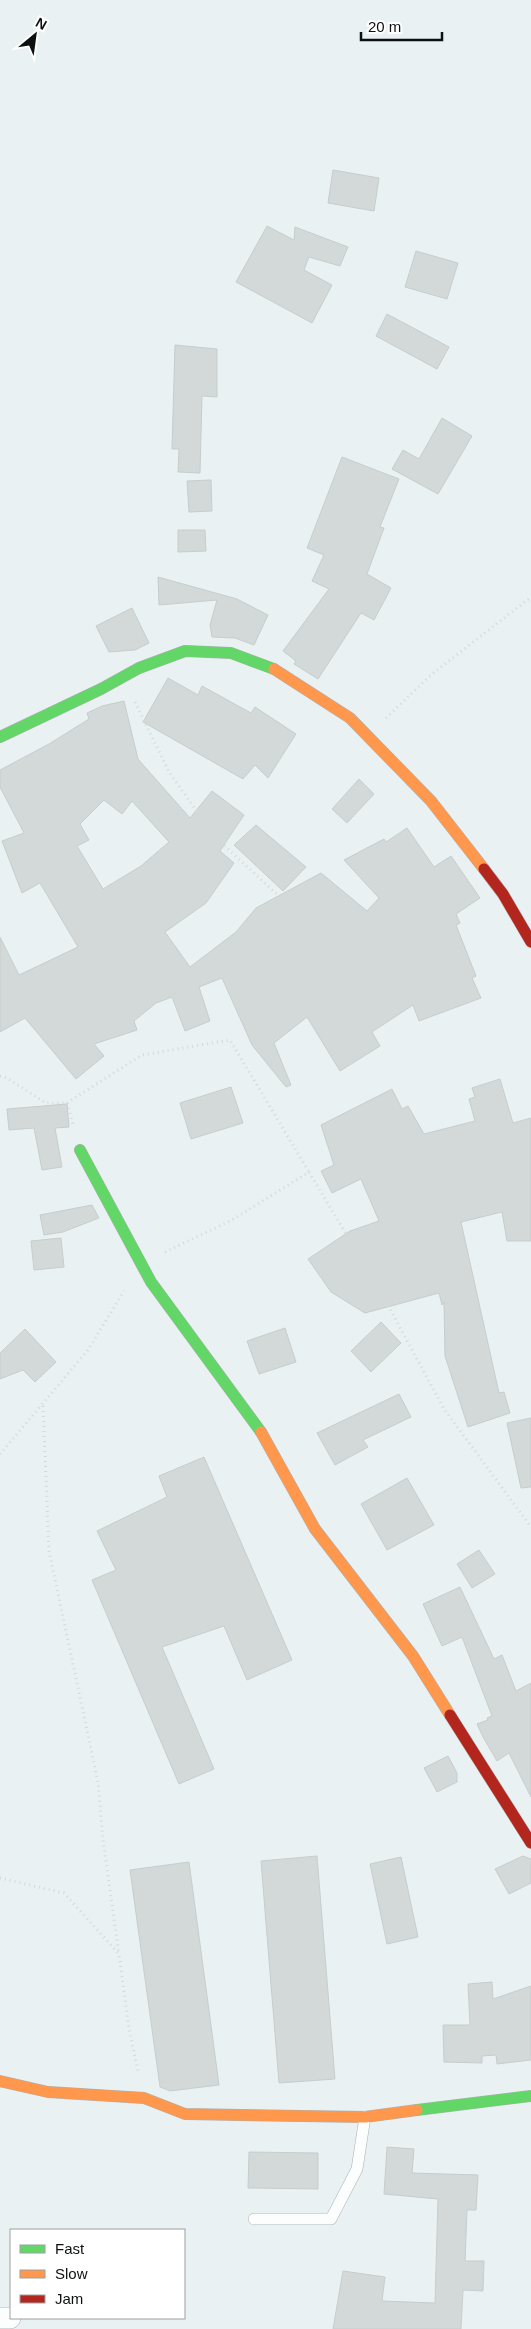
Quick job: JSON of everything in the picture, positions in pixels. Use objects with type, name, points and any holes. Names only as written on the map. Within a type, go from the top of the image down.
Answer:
[{"type":"street","points":[[0,736],[139,668],[185,651],[231,654],[273,669],[350,718],[431,801],[503,894],[531,942]]},
{"type":"street","points":[[80,1150],[151,1282],[262,1434],[315,1529],[413,1656],[531,1843]]},
{"type":"street","points":[[0,2081],[48,2092],[144,2098],[185,2114],[365,2117],[531,2096]]},
{"type":"lane","points":[[254,2219],[331,2219],[357,2169],[365,2117]]},
{"type":"path","points":[[367,736],[431,675],[531,596]]},
{"type":"path","points":[[123,676],[168,772],[199,816],[215,837],[280,897]]},
{"type":"path","points":[[0,1076],[7,1078],[46,1103],[67,1103],[142,1055],[230,1040],[383,1296],[444,1409],[531,1526]]},
{"type":"path","points":[[67,1103],[80,1150]]},
{"type":"path","points":[[0,1454],[88,1350],[142,1263],[232,1220],[309,1172]]},
{"type":"path","points":[[42,1405],[50,1550],[98,1782],[103,1840],[129,2029],[144,2098]]},
{"type":"path","points":[[0,1878],[64,1893],[119,1954]]},
{"type":"building","points":[[333,170],[379,178],[374,211],[328,203]]},
{"type":"building","points":[[267,226],[294,240],[295,227],[348,247],[340,266],[309,257],[304,270],[332,285],[312,323],[236,282]]},
{"type":"building","points":[[416,251],[458,263],[447,299],[405,287]]},
{"type":"building","points":[[387,314],[449,347],[437,369],[376,336]]},
{"type":"building","points":[[175,345],[217,349],[217,397],[202,396],[200,473],[178,472],[179,449],[172,449]]},
{"type":"building","points":[[442,418],[472,436],[438,494],[392,469],[403,450],[419,459]]},
{"type":"building","points":[[342,457],[399,479],[380,527],[384,528],[367,574],[391,588],[374,620],[361,613],[318,679],[294,664],[296,661],[283,651],[329,589],[312,581],[324,555],[307,548]]},
{"type":"building","points":[[211,480],[212,511],[189,512],[187,481]]},
{"type":"building","points":[[178,530],[205,530],[206,551],[178,552]]},
{"type":"building","points":[[158,577],[237,599],[268,615],[254,645],[235,638],[212,637],[210,625],[217,600],[159,605]]},
{"type":"building","points":[[132,608],[149,643],[135,650],[109,652],[96,626]]},
{"type":"building","points":[[168,678],[198,695],[202,686],[251,713],[255,707],[296,734],[268,778],[255,765],[243,779],[143,722]]},
{"type":"building","points":[[124,701],[138,759],[190,818],[212,791],[244,815],[220,851],[234,863],[206,903],[165,932],[190,967],[236,932],[256,908],[321,873],[367,911],[379,898],[344,860],[384,839],[386,842],[407,828],[434,867],[451,856],[480,898],[456,914],[460,923],[456,925],[476,976],[472,978],[481,998],[419,1021],[413,1005],[372,1032],[380,1046],[340,1071],[307,1017],[274,1043],[291,1085],[286,1087],[252,1045],[222,978],[199,987],[210,1021],[185,1031],[172,997],[156,1003],[134,1021],[137,1030],[94,1044],[104,1056],[76,1079],[25,1018],[0,1032],[0,937],[19,975],[78,947],[40,883],[22,893],[2,841],[24,833],[0,787],[0,770],[49,744],[89,719],[87,713],[102,706]],"holes":[[[104,800],[122,814],[132,801],[169,842],[141,866],[103,889],[77,846],[89,840],[80,824]]]},
{"type":"building","points":[[359,779],[374,794],[347,823],[332,809]]},
{"type":"building","points":[[256,825],[306,867],[283,891],[234,845]]},
{"type":"building","points":[[500,1079],[513,1123],[531,1118],[531,1241],[507,1241],[502,1212],[461,1222],[499,1393],[504,1392],[510,1413],[468,1427],[445,1356],[444,1302],[442,1305],[439,1293],[365,1313],[331,1292],[308,1259],[350,1231],[379,1221],[361,1179],[332,1193],[321,1171],[334,1165],[321,1125],[392,1089],[402,1109],[408,1106],[424,1134],[475,1121],[469,1099],[475,1097],[472,1088]]},
{"type":"building","points":[[231,1087],[243,1123],[191,1139],[180,1103]]},
{"type":"building","points":[[67,1104],[69,1127],[55,1128],[62,1167],[42,1170],[34,1128],[9,1130],[7,1109]]},
{"type":"building","points":[[92,1205],[99,1218],[63,1232],[44,1235],[40,1215]]},
{"type":"building","points":[[61,1238],[64,1267],[34,1270],[31,1241]]},
{"type":"building","points":[[381,1322],[401,1343],[371,1372],[351,1351]]},
{"type":"building","points":[[285,1328],[296,1362],[259,1374],[247,1341]]},
{"type":"building","points":[[25,1329],[56,1362],[35,1382],[23,1370],[0,1379],[0,1353]]},
{"type":"building","points":[[399,1394],[411,1417],[363,1440],[368,1447],[335,1465],[317,1433]]},
{"type":"building","points":[[531,1418],[531,1487],[521,1488],[507,1423]]},
{"type":"building","points":[[204,1457],[292,1660],[247,1680],[224,1626],[162,1647],[214,1769],[179,1784],[92,1580],[116,1570],[97,1531],[167,1497],[159,1476]]},
{"type":"building","points":[[407,1478],[434,1525],[387,1550],[361,1504]]},
{"type":"building","points":[[479,1550],[495,1574],[472,1588],[457,1564]]},
{"type":"building","points":[[460,1587],[494,1659],[502,1655],[516,1691],[531,1683],[531,1797],[509,1753],[497,1761],[477,1724],[488,1720],[487,1718],[492,1716],[462,1637],[442,1646],[423,1604]]},
{"type":"building","points":[[448,1756],[457,1773],[457,1782],[437,1792],[424,1768]]},
{"type":"building","points":[[317,1856],[335,2079],[279,2083],[261,1861]]},
{"type":"building","points":[[523,1856],[531,1859],[531,1883],[509,1894],[495,1869]]},
{"type":"building","points":[[401,1857],[418,1937],[387,1944],[370,1864]]},
{"type":"building","points":[[189,1862],[219,2085],[170,2091],[160,2087],[130,1870]]},
{"type":"building","points":[[492,1982],[493,1999],[531,1986],[531,2060],[497,2064],[496,2055],[482,2056],[482,2063],[444,2062],[443,2025],[470,2025],[468,1984]]},
{"type":"building","points":[[387,2147],[414,2149],[412,2173],[478,2175],[476,2210],[467,2210],[465,2261],[484,2261],[483,2291],[463,2290],[461,2329],[333,2329],[343,2271],[385,2277],[382,2301],[435,2303],[438,2199],[384,2194]]},
{"type":"building","points":[[249,2152],[318,2153],[318,2189],[248,2188]]},
{"type":"traffic: fast","points":[[0,737],[101,689],[139,668],[185,651],[231,653],[274,669]]},
{"type":"traffic: fast","points":[[80,1150],[151,1282],[261,1432]]},
{"type":"traffic: fast","points":[[417,2110],[531,2096]]},
{"type":"traffic: slow","points":[[274,669],[350,718],[431,801],[484,869]]},
{"type":"traffic: slow","points":[[261,1432],[315,1529],[413,1656],[450,1715]]},
{"type":"traffic: slow","points":[[0,2081],[48,2092],[144,2098],[185,2114],[365,2117],[417,2110]]},
{"type":"traffic: jam","points":[[484,869],[503,894],[531,942]]},
{"type":"traffic: jam","points":[[450,1715],[531,1843]]}]
